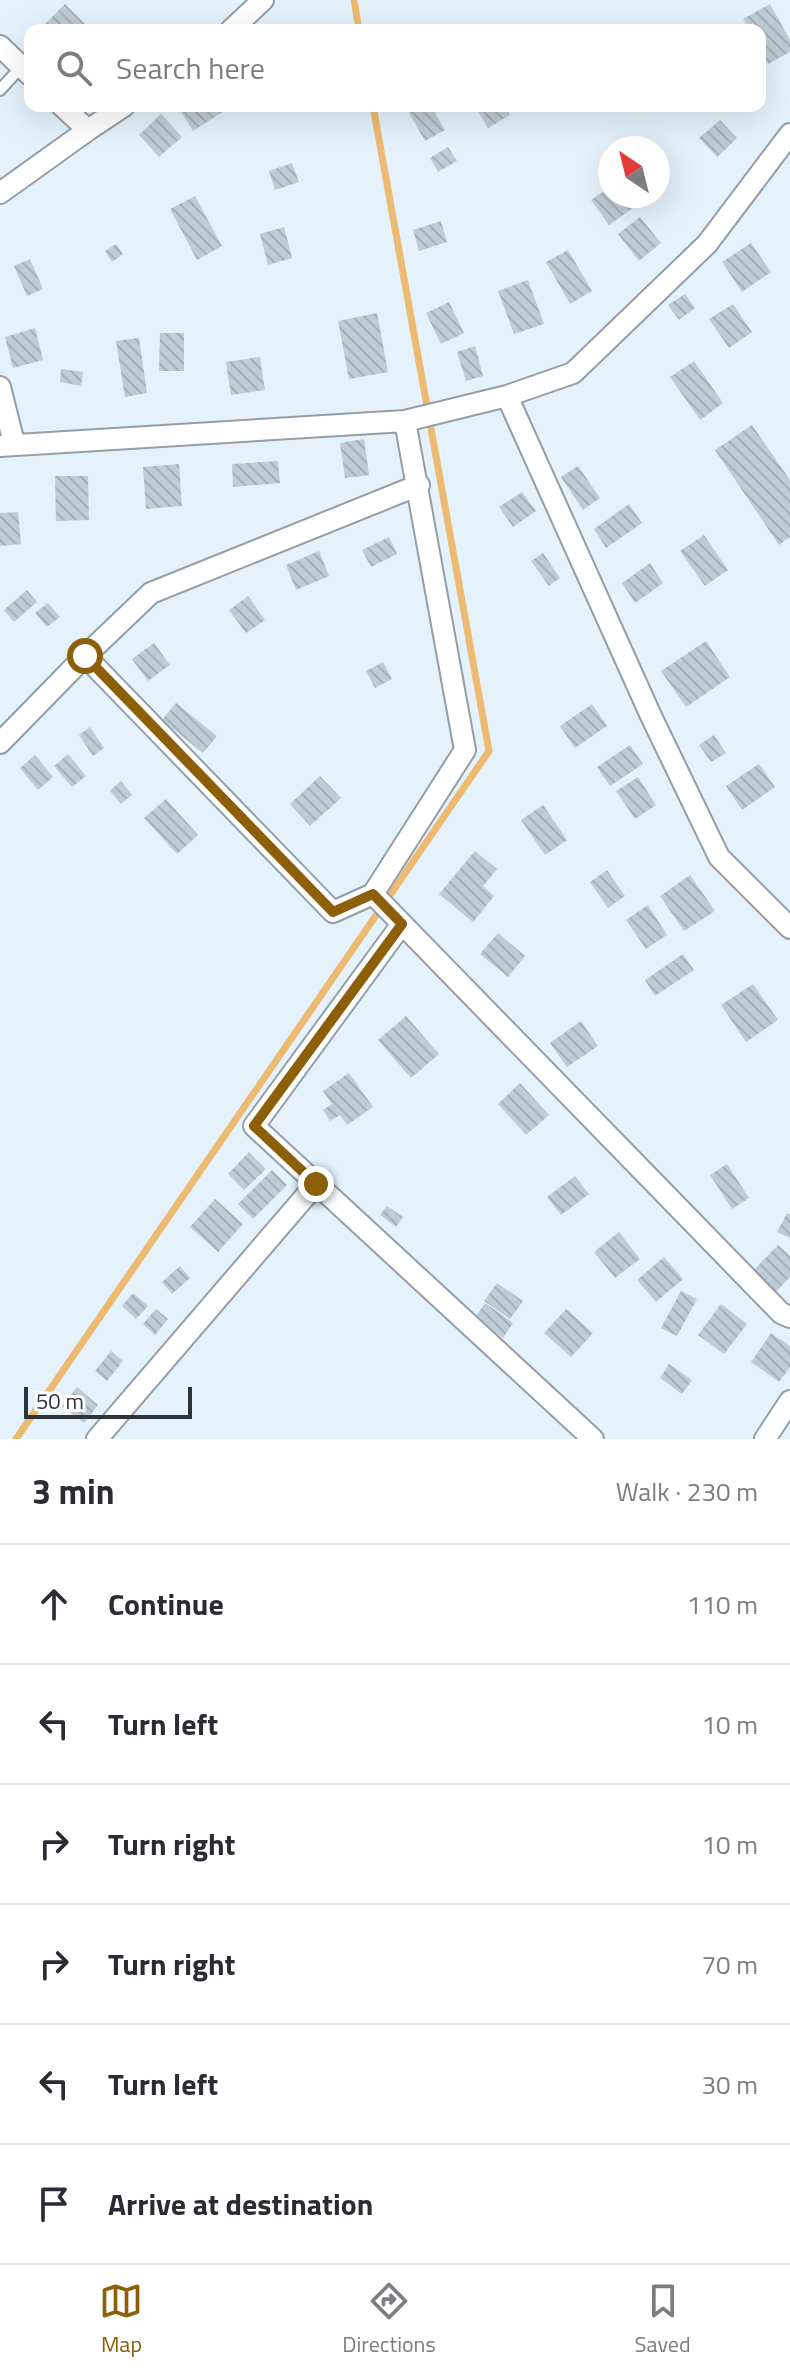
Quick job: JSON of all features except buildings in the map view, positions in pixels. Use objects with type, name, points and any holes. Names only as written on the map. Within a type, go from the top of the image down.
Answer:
[{"type":"street","points":[[237,24],[263,0]]},
{"type":"street","points":[[0,46],[24,69]]},
{"type":"street","points":[[68,112],[88,130]]},
{"type":"street","points":[[0,193],[115,112]]},
{"type":"street","points":[[0,387],[7,444],[413,419],[507,396],[573,373],[707,244],[790,134]]},
{"type":"street","points":[[507,396],[651,716],[719,857],[790,928]]},
{"type":"street","points":[[413,419],[419,485],[465,750],[387,909],[254,1126],[593,1439]]},
{"type":"street","points":[[0,743],[151,593],[419,485]]},
{"type":"street","points":[[85,656],[333,912],[387,909],[781,1313],[790,1317]]},
{"type":"street","points":[[97,1439],[316,1184]]},
{"type":"street","points":[[765,1439],[790,1401]]},
{"type":"lane","points":[[0,90],[24,72]]},
{"type":"waterway","points":[[354,0],[358,24]]},
{"type":"waterway","points":[[16,1439],[489,751],[374,112]]},
{"type":"route","points":[[85,656],[333,912],[373,894],[402,924],[254,1126],[316,1184]]}]
